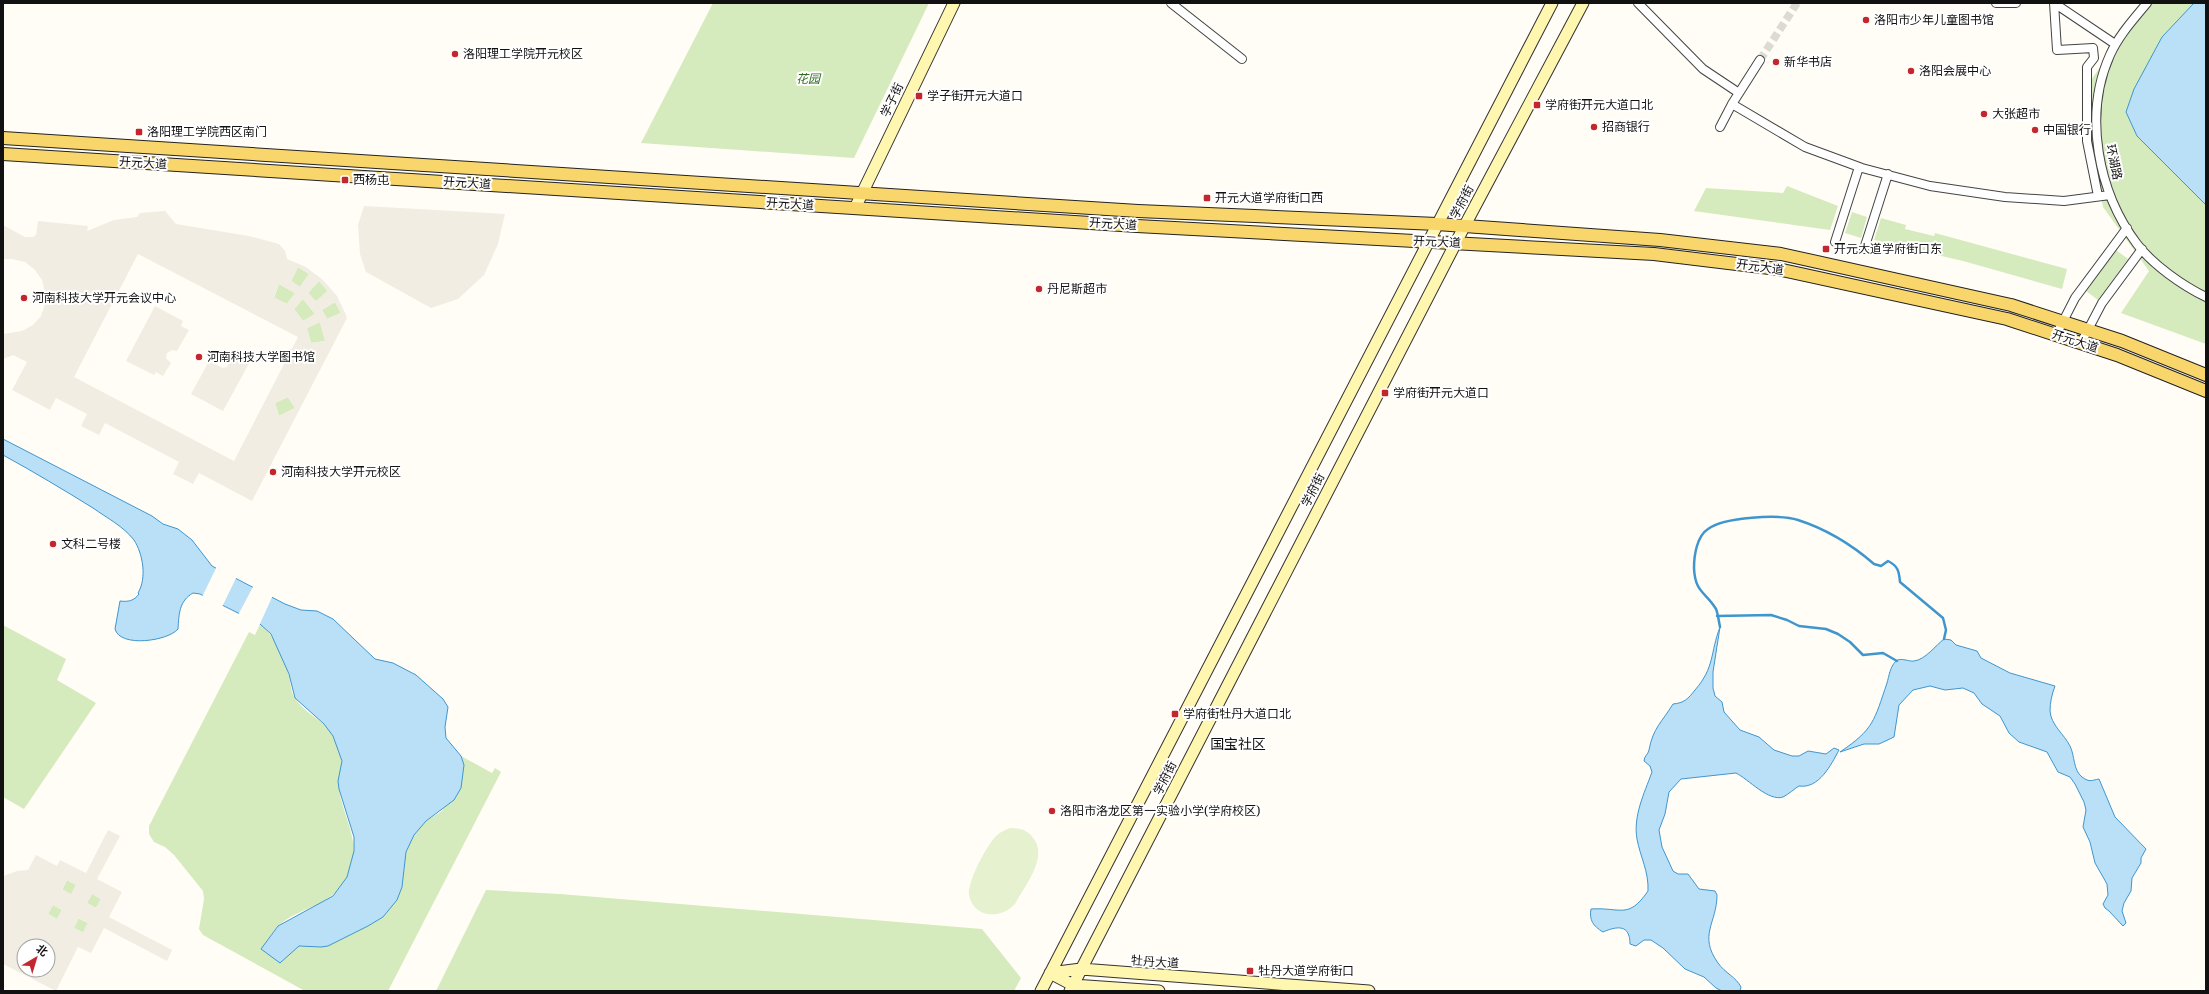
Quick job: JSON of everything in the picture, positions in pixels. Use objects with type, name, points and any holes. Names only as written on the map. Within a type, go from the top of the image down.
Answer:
[{"type":"main road","name":"学子街","points":[[854,208],[950,3]]},
{"type":"main road","name":"学子街","points":[[860,193],[954,3]]},
{"type":"main road","name":"学府街","points":[[1041,991],[1552,3]]},
{"type":"main road","name":"学府街","points":[[1072,988],[1464,227],[1582,3]]},
{"type":"main road","name":"开元大道","points":[[3,138],[1138,211],[1437,224],[1655,240],[1781,254],[2010,305],[2122,341],[2206,375]]},
{"type":"main road","name":"开元大道","points":[[3,154],[854,208],[1654,254],[1778,269],[2006,319],[2117,355],[2206,391]]},
{"type":"main road","name":"牡丹大道","points":[[1050,973],[1081,969],[1369,991]]},
{"type":"main road","points":[[1050,973],[1072,988],[1159,991]]},
{"type":"street","points":[[1171,3],[1242,59]]},
{"type":"street","points":[[1638,3],[1703,69],[1739,93]]},
{"type":"street","points":[[1996,3],[2016,3]]},
{"type":"street","points":[[2054,3],[2115,44]]},
{"type":"street","points":[[2054,3],[2057,50],[2093,48],[2094,58],[2087,67],[2087,141],[2098,196]]},
{"type":"street","name":"环湖路","points":[[2147,3],[2124,30],[2115,44],[2102,77],[2097,105],[2099,155],[2110,195],[2127,228],[2142,249],[2162,268],[2190,289],[2206,297]]},
{"type":"street","points":[[1720,127],[1732,104],[1760,60]]},
{"type":"street","points":[[1732,104],[1805,146],[1859,167],[1930,186],[2005,197],[2064,201],[2110,195]]},
{"type":"street","points":[[1836,242],[1859,167]]},
{"type":"street","points":[[1864,249],[1888,174]]},
{"type":"street","points":[[2056,335],[2075,298],[2127,228]]},
{"type":"street","points":[[2081,343],[2102,303],[2142,249]]},
{"type":"green space","name":"花园","points":[[713,3],[929,3],[854,158],[641,143]]},
{"type":"green space","points":[[2145,3],[2194,3],[2137,136],[2206,205],[2206,344],[2121,313],[2149,271],[2103,207],[2089,140],[2091,80]]},
{"type":"green space","points":[[1787,186],[1838,206],[1830,230],[1694,211],[1706,188],[1783,193]]},
{"type":"green space","points":[[1852,212],[1867,217],[1861,238],[1845,233]]},
{"type":"green space","points":[[1881,218],[1906,225],[1905,229],[1934,236],[1935,233],[2067,269],[2062,289],[1963,261],[1874,240]]},
{"type":"green space","points":[[2116,250],[2128,259],[2098,300],[2086,291]]},
{"type":"green space","points":[[298,267],[309,274],[300,287],[291,281]]},
{"type":"green space","points":[[319,281],[328,291],[316,302],[308,293]]},
{"type":"green space","points":[[279,284],[295,293],[287,304],[274,298]]},
{"type":"green space","points":[[303,299],[315,314],[303,321],[294,309]]},
{"type":"green space","points":[[335,302],[341,313],[327,319],[322,310]]},
{"type":"green space","points":[[320,322],[325,341],[311,343],[307,328]]},
{"type":"green space","points":[[288,397],[295,408],[279,416],[275,403]]},
{"type":"green space","points":[[260,624],[270,634],[281,653],[294,697],[302,707],[329,730],[337,744],[342,763],[339,790],[351,833],[354,855],[352,866],[347,877],[333,895],[324,901],[288,918],[274,930],[261,949],[280,962],[299,946],[321,947],[368,926],[383,917],[397,900],[402,887],[406,852],[414,835],[426,821],[442,811],[464,765],[461,756],[492,773],[495,768],[501,772],[388,991],[305,991],[203,935],[199,929],[204,899],[203,891],[174,855],[165,847],[154,842],[149,834],[149,826],[249,632],[255,635]]},
{"type":"green space","points":[[3,625],[66,659],[57,680],[96,703],[24,809],[3,797]]},
{"type":"green space","points":[[1010,828],[1024,830],[1034,839],[1038,847],[1037,863],[1029,881],[1015,904],[1009,909],[996,914],[982,912],[976,909],[969,895],[969,889],[974,873],[983,855],[996,836],[1004,830]]},
{"type":"green space","points":[[67,880],[76,885],[71,895],[62,890]]},
{"type":"green space","points":[[486,890],[560,894],[982,929],[1021,978],[1014,991],[436,991]]},
{"type":"green space","points":[[92,894],[101,899],[96,908],[87,903]]},
{"type":"green space","points":[[53,905],[62,910],[57,919],[48,914]]},
{"type":"green space","points":[[78,918],[88,923],[83,933],[74,928]]},
{"type":"shaded area","points":[[364,206],[505,214],[498,244],[484,275],[458,299],[431,308],[366,272],[360,254],[358,225]]},
{"type":"shaded area","points":[[165,211],[176,224],[249,236],[279,244],[285,251],[287,259],[306,267],[323,280],[337,296],[346,315],[347,318],[252,501],[199,473],[193,484],[173,474],[179,462],[105,423],[99,435],[81,426],[87,414],[56,398],[50,410],[12,390],[27,362],[13,355],[3,359],[3,334],[22,331],[33,325],[41,316],[45,304],[45,292],[42,280],[35,270],[25,262],[12,259],[3,259],[3,225],[25,237],[33,237],[36,235],[38,221],[88,226],[87,231],[114,220],[137,217],[140,213]],"holes":[[[138,254],[298,337],[234,461],[74,377]],[[298,267],[309,274],[300,287],[291,281]],[[319,281],[327,291],[316,301],[308,293]],[[279,284],[295,293],[287,304],[274,297]],[[303,299],[315,314],[303,321],[294,309]],[[335,302],[341,313],[327,319],[322,310]],[[320,322],[325,341],[311,343],[307,328]],[[288,397],[295,408],[279,416],[275,403]]]},
{"type":"shaded area","points":[[155,306],[183,321],[181,326],[189,330],[177,351],[172,350],[167,353],[166,358],[171,363],[163,376],[156,372],[154,375],[126,361]]},
{"type":"shaded area","points":[[236,350],[252,358],[223,411],[191,394],[209,361],[223,368],[227,367]]},
{"type":"shaded area","points":[[108,830],[120,836],[97,879],[122,892],[109,917],[172,950],[167,961],[104,928],[91,953],[78,947],[56,991],[30,978],[56,978],[56,938],[16,938],[16,971],[3,964],[3,876],[17,871],[28,870],[36,855],[57,866],[60,860],[86,873]],"holes":[[[67,880],[76,885],[71,894],[62,889]],[[92,894],[101,899],[96,908],[87,903]],[[53,905],[62,910],[57,919],[48,914]],[[79,918],[88,923],[83,932],[74,928]]]},
{"type":"water","points":[[2194,3],[2206,3],[2206,205],[2137,136],[2126,112],[2134,89],[2162,37]]},
{"type":"water","points":[[3,439],[152,516],[163,524],[178,529],[192,540],[212,566],[285,604],[301,610],[317,611],[333,619],[375,659],[393,663],[416,675],[443,699],[448,707],[445,727],[446,738],[461,756],[464,765],[461,788],[454,800],[426,821],[414,835],[406,852],[402,887],[397,900],[383,917],[328,946],[299,946],[280,963],[261,949],[278,926],[333,896],[347,877],[354,851],[354,837],[339,789],[338,781],[342,761],[333,736],[324,724],[295,698],[289,674],[271,634],[260,624],[200,594],[193,593],[188,596],[182,604],[179,613],[178,629],[173,633],[165,637],[145,641],[134,641],[119,635],[115,629],[120,601],[135,598],[139,594],[138,593],[141,587],[143,573],[142,559],[134,540],[120,526],[93,508],[3,455]]},
{"type":"water","points":[[1720,627],[1713,672],[1713,688],[1715,696],[1722,702],[1724,712],[1740,730],[1759,737],[1774,750],[1792,756],[1799,756],[1808,751],[1826,754],[1834,748],[1839,750],[1824,775],[1813,784],[1799,786],[1783,797],[1777,798],[1765,793],[1736,773],[1681,779],[1669,792],[1665,814],[1659,830],[1662,847],[1673,871],[1678,874],[1688,874],[1699,889],[1715,891],[1717,895],[1716,905],[1710,929],[1709,944],[1718,963],[1741,987],[1740,991],[1722,991],[1716,988],[1704,977],[1685,969],[1663,948],[1651,940],[1644,940],[1636,946],[1630,944],[1628,933],[1622,928],[1603,932],[1594,925],[1591,920],[1591,909],[1629,909],[1635,906],[1648,891],[1647,877],[1638,845],[1636,830],[1640,805],[1652,772],[1650,766],[1644,761],[1644,759],[1655,731],[1673,704],[1683,702],[1688,698],[1706,674]]},
{"type":"water","points":[[1944,639],[1951,640],[1956,645],[1977,651],[1981,658],[2010,673],[2055,686],[2051,701],[2051,716],[2055,725],[2072,750],[2077,771],[2087,780],[2091,781],[2099,779],[2115,817],[2146,849],[2141,858],[2141,863],[2132,878],[2131,891],[2124,903],[2122,911],[2126,923],[2123,926],[2105,908],[2103,904],[2108,895],[2107,884],[2095,863],[2090,842],[2083,827],[2086,810],[2084,802],[2075,784],[2070,777],[2058,772],[2047,752],[2019,742],[2009,733],[2000,716],[1982,704],[1974,693],[1963,688],[1945,690],[1930,686],[1913,690],[1899,705],[1894,737],[1879,744],[1864,744],[1840,752],[1860,737],[1871,723],[1879,707],[1894,663],[1900,659],[1912,661],[1918,660]]},
{"type":"pier","points":[[217,566],[237,576],[222,607],[202,597]]},
{"type":"pier","points":[[254,585],[273,595],[259,626],[238,615]]},
{"type":"waterway","points":[[1720,627],[1716,609],[1696,583],[1694,568],[1695,557],[1701,536],[1708,529],[1716,525],[1738,519],[1778,517],[1798,520],[1828,533],[1856,550],[1874,564],[1881,566],[1888,561],[1894,565],[1897,569],[1900,582],[1943,618],[1946,630],[1944,639]]},
{"type":"waterway","points":[[1717,616],[1771,615],[1799,626],[1826,629],[1838,634],[1850,642],[1863,655],[1883,653],[1897,661]]},
{"type":"tunnel","points":[[1760,60],[1797,3]]},
{"type":"place","name":"洛阳市少年儿童图书馆","points":[[1866,20]]},
{"type":"place","name":"洛阳理工学院开元校区","points":[[455,54]]},
{"type":"place","name":"新华书店","points":[[1776,62]]},
{"type":"place","name":"洛阳会展中心","points":[[1911,71]]},
{"type":"place","name":"学子街开元大道口","points":[[919,96]]},
{"type":"place","name":"学府街开元大道口北","points":[[1537,105]]},
{"type":"place","name":"大张超市","points":[[1984,114]]},
{"type":"place","name":"招商银行","points":[[1594,127]]},
{"type":"place","name":"中国银行","points":[[2035,130]]},
{"type":"place","name":"洛阳理工学院西区南门","points":[[139,132]]},
{"type":"place","name":"西杨屯","points":[[345,180]]},
{"type":"place","name":"开元大道学府街口西","points":[[1207,198]]},
{"type":"place","name":"开元大道学府街口东","points":[[1826,249]]},
{"type":"place","name":"丹尼斯超市","points":[[1039,289]]},
{"type":"place","name":"河南科技大学开元会议中心","points":[[24,298]]},
{"type":"place","name":"河南科技大学图书馆","points":[[199,357]]},
{"type":"place","name":"学府街开元大道口","points":[[1385,393]]},
{"type":"place","name":"河南科技大学开元校区","points":[[273,472]]},
{"type":"place","name":"文科二号楼","points":[[53,544]]},
{"type":"place","name":"学府街牡丹大道口北","points":[[1175,714]]},
{"type":"place","name":"洛阳市洛龙区第一实验小学(学府校区)","points":[[1052,811]]},
{"type":"place","name":"牡丹大道学府街口","points":[[1250,971]]},
{"type":"district","name":"国宝社区","points":[[1238,744]]}]
